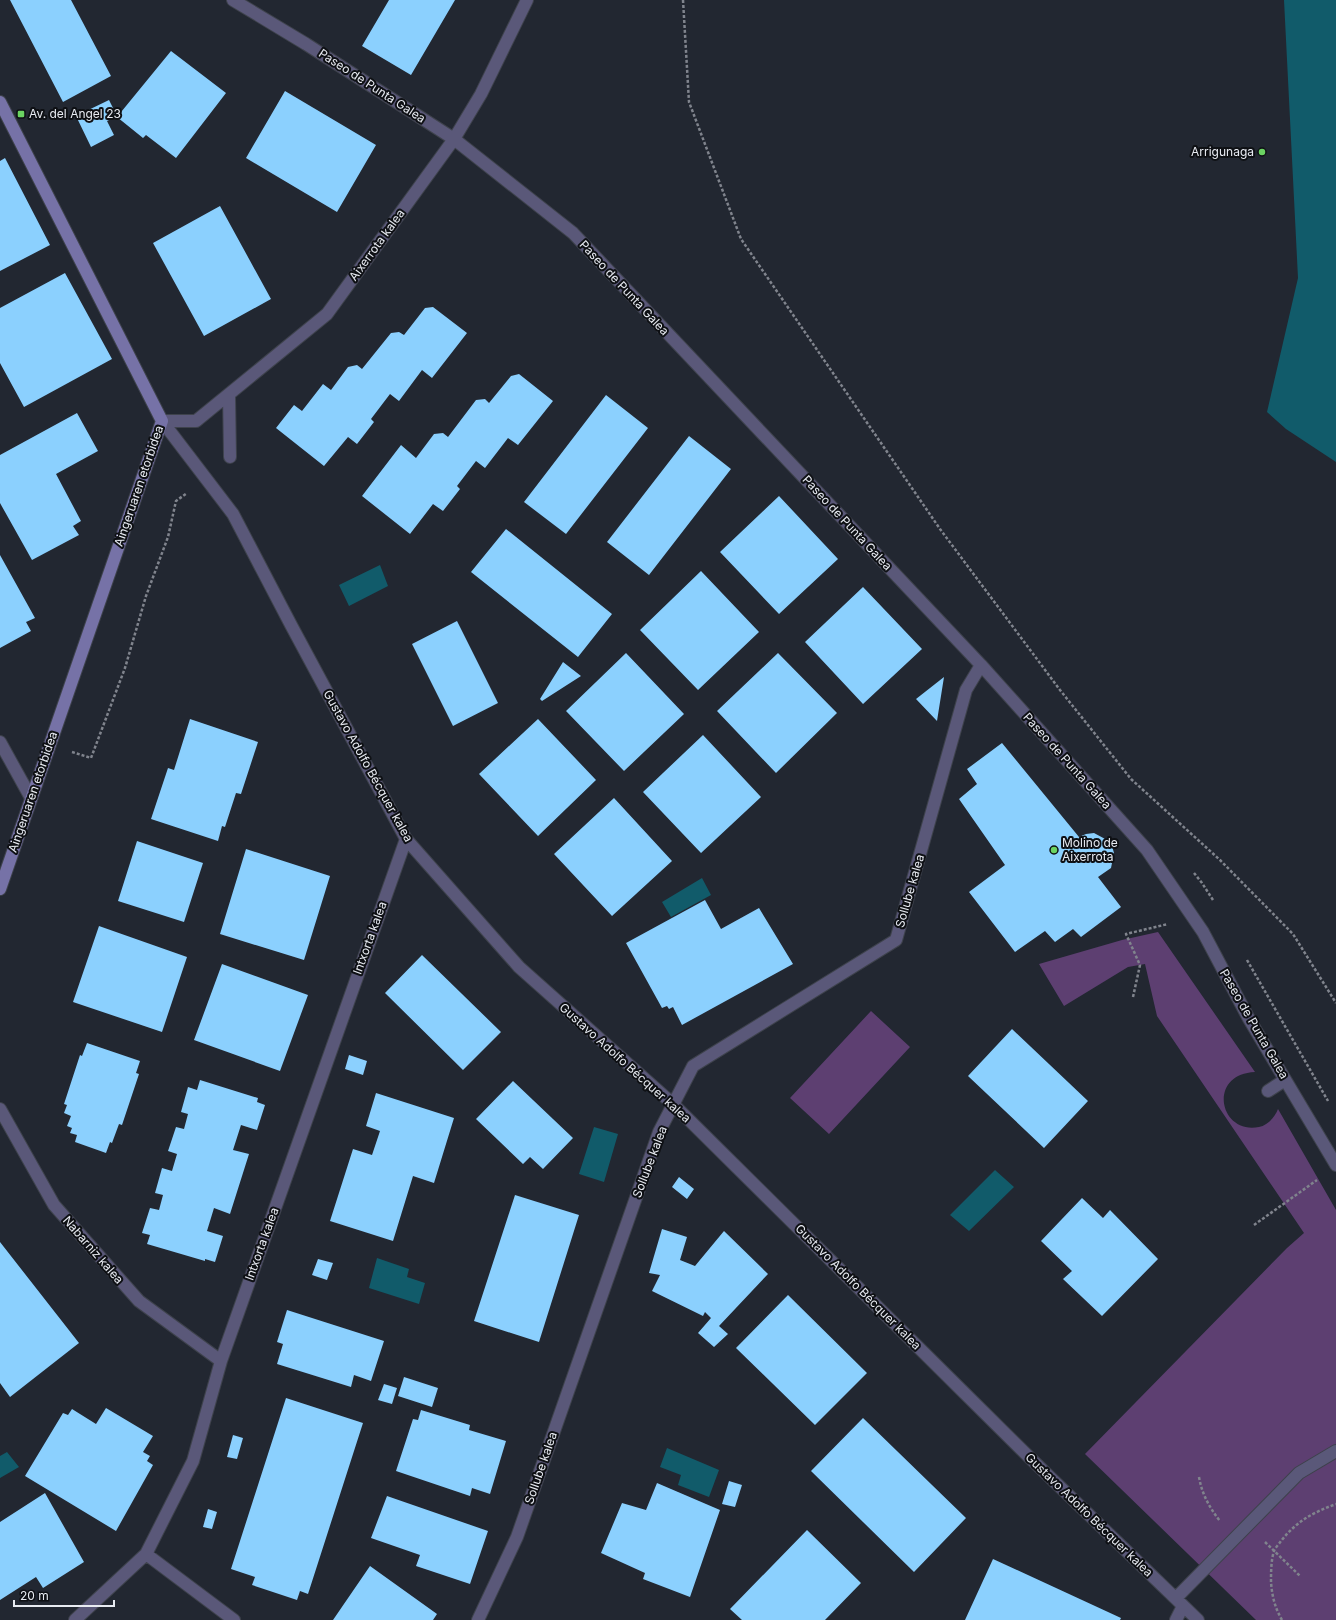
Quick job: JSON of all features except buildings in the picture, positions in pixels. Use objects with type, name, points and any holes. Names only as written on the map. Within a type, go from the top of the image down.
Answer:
[{"type":"street","name":"Paseo de Punta Galea","points":[[233,0],[306,44],[454,139],[573,233],[980,665],[1147,850],[1203,932],[1249,1019],[1336,1165]]},
{"type":"street","name":"Aixerrota kalea","points":[[162,421],[196,421],[327,314],[454,139],[480,94],[527,0]]},
{"type":"street","name":"Aingeruaren etorbidea","points":[[0,102],[162,421],[0,889]]},
{"type":"street","points":[[229,395],[230,457]]},
{"type":"street","name":"Gustavo Adolfo Bécquer kalea","points":[[162,421],[233,514],[406,839],[518,968],[674,1105],[1022,1450],[1198,1620]]},
{"type":"street","name":"Sollube kalea","points":[[478,1620],[516,1537],[659,1132],[693,1066],[896,940],[966,690],[980,665]]},
{"type":"street","points":[[0,742],[31,798]]},
{"type":"street","name":"Intxorta kalea","points":[[74,1620],[146,1554],[193,1461],[221,1361],[406,839]]},
{"type":"street","points":[[1268,1091],[1285,1080]]},
{"type":"street","name":"Nabarniz kalea","points":[[0,1109],[54,1205],[59,1211],[139,1301],[221,1361]]},
{"type":"street","points":[[1176,1620],[1179,1602],[1234,1538],[1299,1473],[1336,1451]]},
{"type":"street","points":[[146,1554],[234,1620]]},
{"type":"path","points":[[683,0],[689,102],[741,239],[940,530],[1060,690],[1131,779],[1220,860],[1293,934],[1336,1003]]},
{"type":"path","points":[[91,758],[125,668],[146,596],[168,537],[176,501],[193,488]]},
{"type":"path","points":[[1133,997],[1140,965],[1126,934],[1193,918]]},
{"type":"path","points":[[1254,1225],[1324,1175]]},
{"type":"path","points":[[1198,1478],[1202,1492],[1212,1511],[1234,1538]]},
{"type":"path","points":[[1282,1620],[1278,1614],[1272,1595],[1271,1575],[1274,1551],[1287,1534],[1301,1520],[1336,1504]]},
{"type":"path","points":[[1248,1525],[1300,1576]]},
{"type":"shaded area","points":[[1158,932],[1255,1072],[1240,1075],[1230,1083],[1225,1092],[1224,1103],[1228,1114],[1235,1122],[1245,1127],[1259,1127],[1271,1120],[1278,1109],[1336,1210],[1336,1620],[1256,1620],[1085,1454],[1287,1248],[1304,1233],[1157,1016],[1145,964],[1128,967],[1064,1006],[1039,964],[1122,940]]},
{"type":"shaded area","points":[[871,1011],[910,1047],[829,1134],[790,1098]]},
{"type":"water","points":[[1284,0],[1336,0],[1336,462],[1286,429],[1267,412],[1298,278]]},
{"type":"water","points":[[380,565],[388,586],[349,606],[339,585]]},
{"type":"water","points":[[702,878],[711,895],[671,917],[662,902]]},
{"type":"water","points":[[594,1127],[618,1134],[604,1182],[579,1174]]},
{"type":"water","points":[[995,1170],[1014,1187],[969,1231],[950,1215]]},
{"type":"water","points":[[377,1258],[409,1269],[407,1277],[425,1283],[419,1304],[369,1288]]},
{"type":"water","points":[[667,1448],[719,1470],[709,1497],[678,1485],[681,1475],[660,1467]]},
{"type":"water","points":[[7,1452],[19,1467],[0,1478],[0,1456]]},
{"type":"place","name":"Av. del Angel 23","points":[[21,114]]},
{"type":"place","name":"Arrigunaga","points":[[1262,152]]},
{"type":"place","name":"Molino de Aixerrota","points":[[1054,850]]}]
